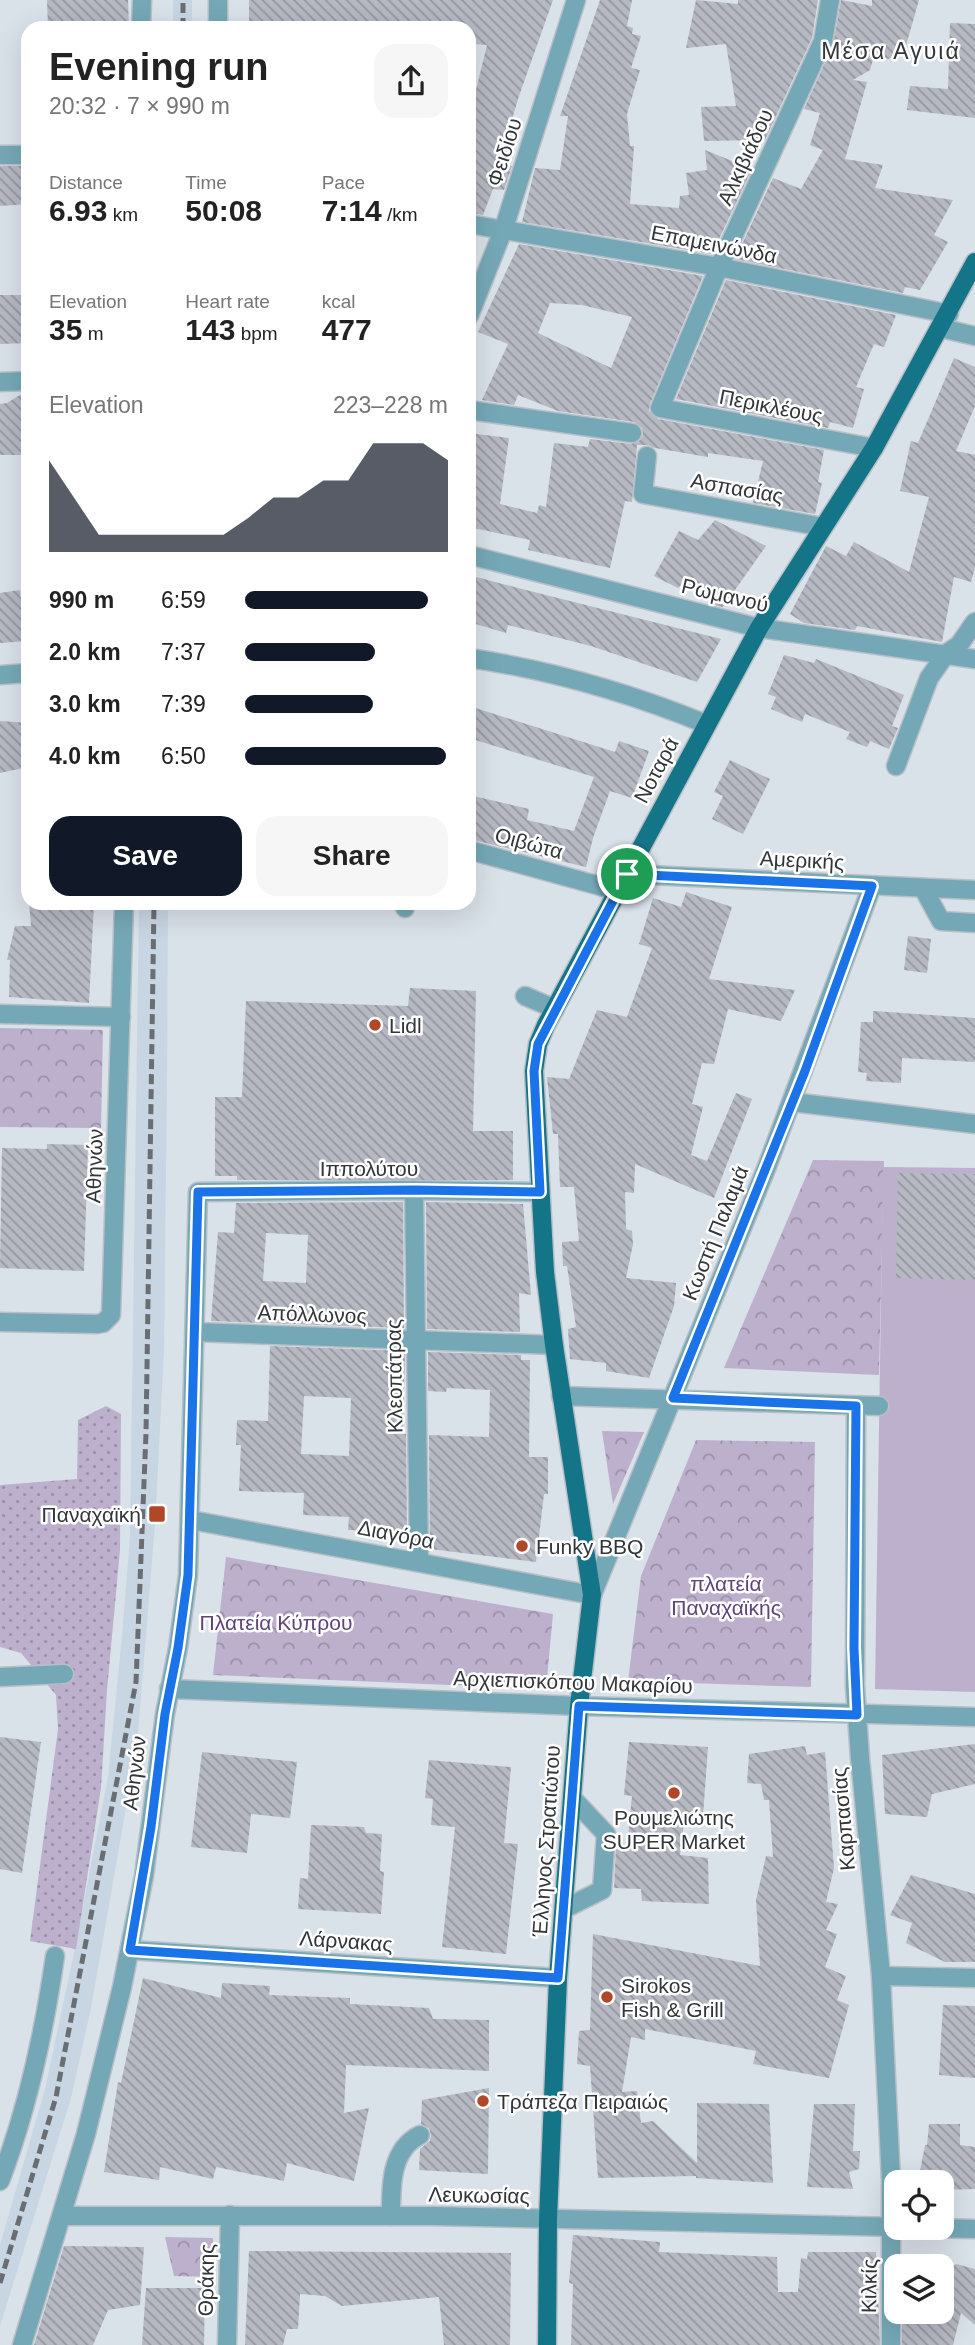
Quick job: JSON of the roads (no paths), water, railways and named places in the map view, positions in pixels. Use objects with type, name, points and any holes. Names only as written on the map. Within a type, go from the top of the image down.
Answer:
[{"type":"main road","name":"Νοταρά","points":[[554,1345],[545,1272],[540,1192],[535,1061],[538,1044],[706,724],[760,628],[874,448],[975,262]]},
{"type":"main road","name":"Έλληνος Στρατιώτου","points":[[547,2345],[548,2219],[558,1978],[579,1706],[592,1595],[554,1345]]},
{"type":"street","points":[[141,21],[142,0]]},
{"type":"street","points":[[218,0],[218,21]]},
{"type":"street","name":"Φειδίου","points":[[476,298],[504,228],[576,0]]},
{"type":"street","name":"Αλκιβιάδου","points":[[660,408],[719,267],[823,41],[830,0]]},
{"type":"street","points":[[0,155],[21,155]]},
{"type":"street","name":"Επαμεινώνδα","points":[[476,225],[719,267],[945,321],[975,336]]},
{"type":"street","points":[[0,382],[21,381]]},
{"type":"street","name":"Περικλέους","points":[[660,408],[874,448]]},
{"type":"street","points":[[476,411],[632,433]]},
{"type":"street","name":"Ασπασίας","points":[[647,456],[643,494],[823,527]]},
{"type":"street","name":"Ρωμανού","points":[[476,557],[760,628],[975,659]]},
{"type":"street","points":[[896,766],[929,678],[946,654],[959,645],[975,622]]},
{"type":"street","points":[[476,659],[517,666],[593,685],[668,708],[706,724]]},
{"type":"street","points":[[0,675],[21,674]]},
{"type":"street","name":"Οιβώτα","points":[[476,852],[618,891]]},
{"type":"street","name":"Αμερικής","points":[[627,874],[975,890]]},
{"type":"street","name":"Κωστή Παλαμά","points":[[592,1595],[792,1102],[872,886]]},
{"type":"street","points":[[923,888],[941,921],[975,923]]},
{"type":"street","name":"Αθηνών","points":[[0,1322],[97,1324],[103,1323],[111,1315],[124,910]]},
{"type":"street","points":[[525,996],[555,1009]]},
{"type":"street","points":[[0,1014],[121,1017]]},
{"type":"street","points":[[792,1102],[975,1124]]},
{"type":"street","name":"Κλεοπάτρας","points":[[414,1190],[419,1562]]},
{"type":"street","name":"Αθηνών","points":[[22,2345],[89,2123],[130,1950],[145,1864],[169,1689],[182,1622],[191,1520],[198,1192]]},
{"type":"street","name":"Ιππολύτου","points":[[198,1192],[540,1192]]},
{"type":"street","name":"Απόλλωνος","points":[[195,1332],[554,1345]]},
{"type":"street","points":[[561,1396],[879,1406]]},
{"type":"street","name":"Καρπασίας","points":[[856,1406],[854,1648],[857,1715],[881,1976],[891,2170]]},
{"type":"street","name":"Διαγόρα","points":[[191,1520],[592,1595]]},
{"type":"street","points":[[0,1677],[64,1674]]},
{"type":"street","name":"Αρχιεπισκόπου Μακαρίου","points":[[169,1689],[579,1706],[975,1717]]},
{"type":"street","points":[[564,1909],[603,1890],[606,1834],[573,1799]]},
{"type":"street","name":"Λάρνακας","points":[[130,1950],[558,1978]]},
{"type":"street","points":[[0,2181],[20,2125],[33,2077],[47,2014],[55,1956]]},
{"type":"street","points":[[881,1976],[975,1978]]},
{"type":"street","points":[[391,2216],[391,2178],[401,2152],[412,2139],[421,2135]]},
{"type":"street","name":"Λευκωσίας","points":[[62,2216],[391,2216],[884,2227]]},
{"type":"street","name":"Θράκης","points":[[227,2345],[230,2216]]},
{"type":"street","points":[[954,2230],[972,2232]]},
{"type":"street","name":"Κιλκίς","points":[[891,2345],[894,2240]]},
{"type":"railway","points":[[183,0],[183,21]]},
{"type":"railway","points":[[0,2283],[56,2097],[136,1682],[146,1433],[154,910]]},
{"type":"place","name":"Lidl","points":[[375,1025]]},
{"type":"place","name":"Παναχαϊκή","points":[[157,1514]]},
{"type":"place","name":"Funky BBQ","points":[[522,1546]]},
{"type":"place","name":"Ρουμελιώτης SUPER Market","points":[[674,1793]]},
{"type":"place","name":"Sirokos Fish & Grill","points":[[607,1997]]},
{"type":"place","name":"Τράπεζα Πειραιώς","points":[[483,2101]]},
{"type":"district","name":"Μέσα Αγυιά","points":[[891,51]]},
{"type":"park label","name":"πλατεία Παναχαϊκής","points":[[726,1595]]},
{"type":"park label","name":"Πλατεία Κύπρου","points":[[276,1622]]}]
